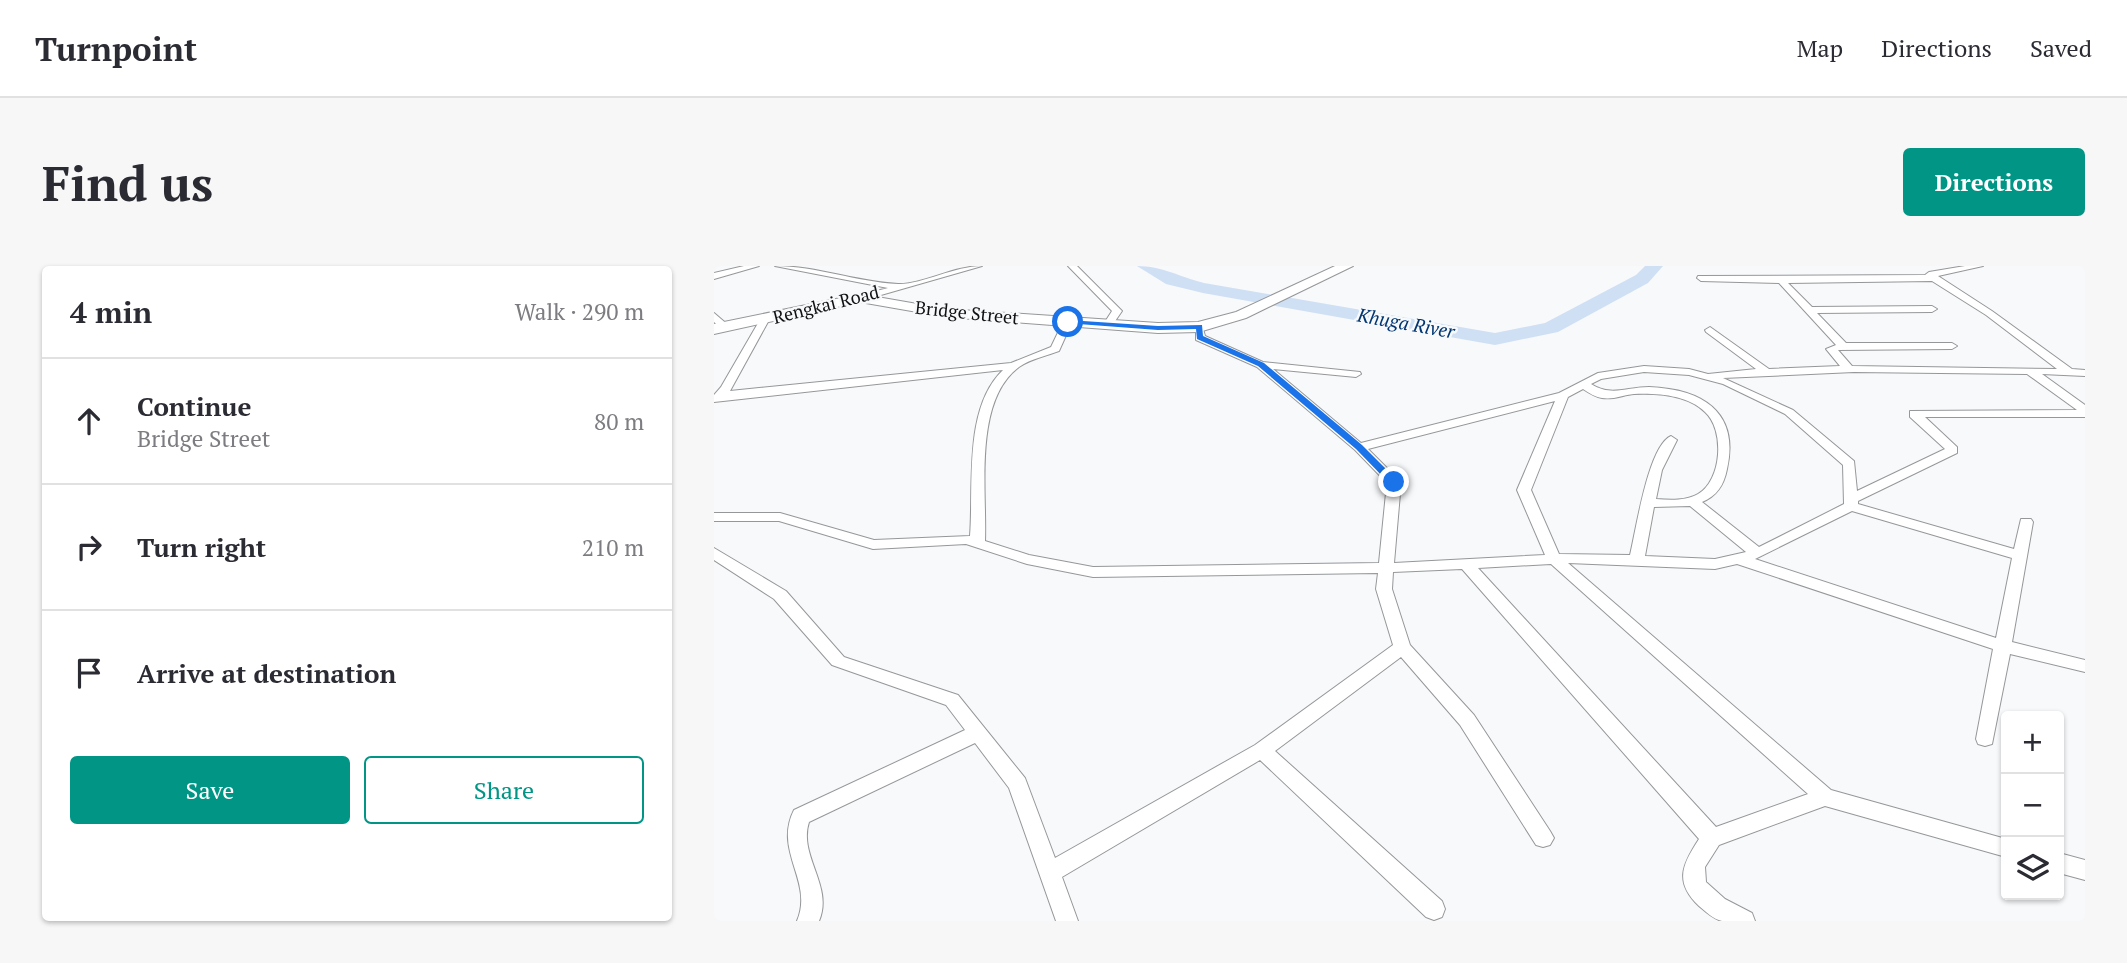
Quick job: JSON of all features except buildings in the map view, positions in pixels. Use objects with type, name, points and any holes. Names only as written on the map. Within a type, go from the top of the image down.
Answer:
[{"type":"main road","name":"Bridge Street","points":[[860,298],[946,313],[1158,328],[1199,327],[1241,314],[1346,266]]},
{"type":"main road","name":"Rengkai Road","points":[[720,328],[860,298]]},
{"type":"street","points":[[714,276],[755,266]]},
{"type":"street","points":[[779,266],[900,287]]},
{"type":"street","name":"Rengkai Road","points":[[860,298],[978,266]]},
{"type":"street","points":[[1072,266],[1117,311],[1108,325]]},
{"type":"street","points":[[1979,266],[1929,275],[1989,313],[2069,372]]},
{"type":"street","points":[[1700,278],[1781,281],[1935,278]]},
{"type":"street","points":[[1781,281],[1843,346]]},
{"type":"street","points":[[1809,310],[1932,309]]},
{"type":"street","points":[[714,316],[720,328]]},
{"type":"street","points":[[716,398],[726,389],[764,320]]},
{"type":"street","points":[[716,398],[1014,366],[1055,349],[1068,322]]},
{"type":"street","points":[[1199,327],[1199,338],[1261,365],[1359,447],[1394,482],[1384,589],[1402,647],[1467,720],[1543,838]]},
{"type":"street","points":[[1710,330],[1766,372]]},
{"type":"street","points":[[1850,371],[1831,349],[1843,346],[1952,346]]},
{"type":"street","points":[[1261,365],[1356,374]]},
{"type":"street","points":[[977,544],[980,520],[978,448],[986,411],[999,383],[1014,366]]},
{"type":"street","points":[[1359,447],[1563,395],[1598,376],[1644,369],[1703,376],[1727,382],[1789,412],[1849,464],[1851,502]]},
{"type":"street","points":[[2029,370],[2085,411]]},
{"type":"street","points":[[1703,376],[1850,371],[2029,370],[2085,373]]},
{"type":"street","points":[[1583,384],[1603,396],[1634,391],[1674,392],[1713,412],[1721,423],[1725,436],[1723,463],[1713,489],[1692,501],[1648,503]]},
{"type":"street","points":[[1563,395],[1524,490],[1554,559],[1825,797],[2001,847]]},
{"type":"street","points":[[714,517],[780,517],[873,545],[935,540],[977,544],[1027,559],[1093,572],[1384,568],[1554,559],[1715,564],[1758,555],[1851,502],[1953,450],[1914,414],[2085,411]]},
{"type":"street","points":[[1637,560],[1655,470],[1671,440]]},
{"type":"street","points":[[1692,501],[1758,555]]},
{"type":"street","points":[[1851,502],[2020,555]]},
{"type":"street","points":[[1985,739],[2026,522]]},
{"type":"street","points":[[714,553],[780,595],[838,661],[952,700],[1018,784],[1067,921]]},
{"type":"street","points":[[1738,559],[2002,646],[2085,666]]},
{"type":"street","points":[[1466,564],[1712,838]]},
{"type":"street","points":[[1050,873],[1262,750],[1402,647]]},
{"type":"street","points":[[808,921],[814,907],[796,834],[796,825],[801,816],[977,733]]},
{"type":"street","points":[[1262,750],[1434,909]]},
{"type":"street","points":[[1744,921],[1717,907],[1695,887],[1694,865],[1712,838],[1825,797]]},
{"type":"street","points":[[2064,864],[2085,870]]},
{"type":"waterway","name":"Khuga River","points":[[1146,266],[1172,280],[1203,288],[1447,333],[1495,339],[1551,328],[1642,279],[1654,266]]},
{"type":"route","points":[[1068,322],[1158,328],[1199,327],[1199,338],[1261,365],[1359,447],[1394,482]]}]
